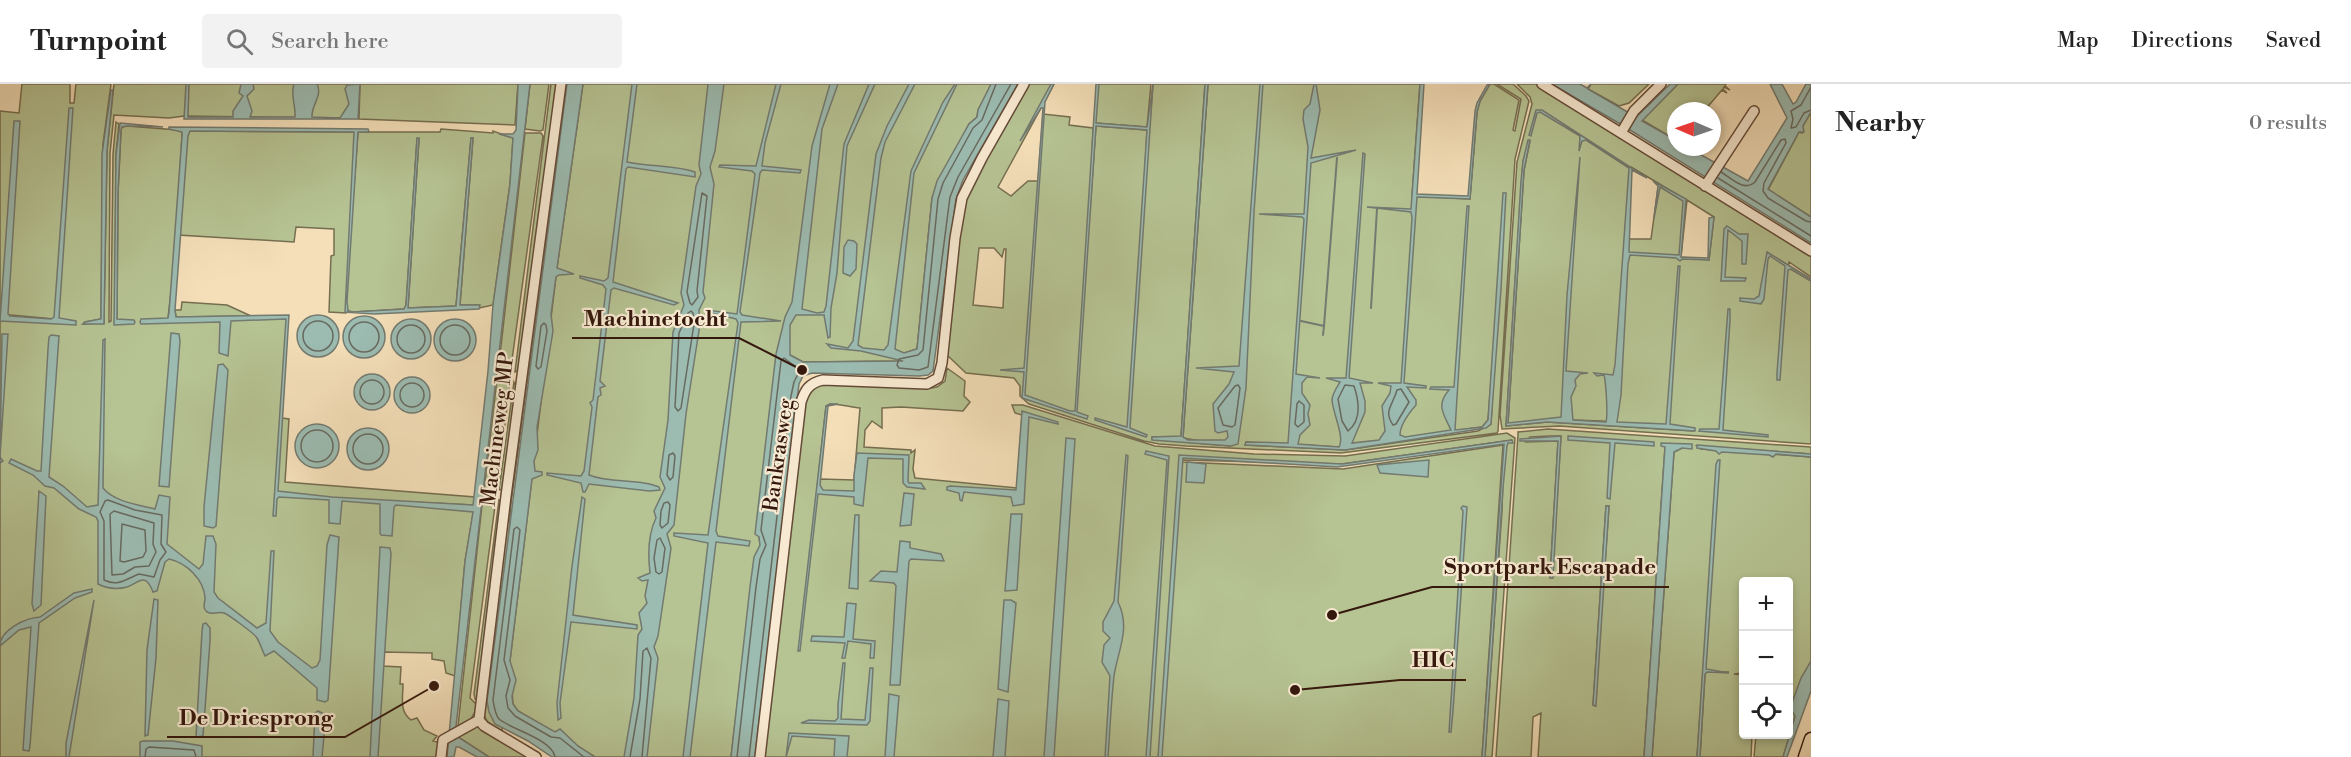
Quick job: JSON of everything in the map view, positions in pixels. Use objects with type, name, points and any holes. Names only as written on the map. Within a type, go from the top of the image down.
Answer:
[{"type":"main road","points":[[1805,757],[1811,739]]},
{"type":"street","name":"Machineweg MP","points":[[479,720],[561,84]]},
{"type":"street","name":"Bankrasweg","points":[[760,757],[801,402],[804,394],[813,382],[823,380],[927,384],[938,378],[942,363],[955,238],[962,198],[1024,84]]},
{"type":"street","points":[[1542,84],[1622,130],[1811,251]]},
{"type":"street","points":[[1622,130],[1634,111],[1661,84]]},
{"type":"street","points":[[1707,183],[1755,111]]},
{"type":"street","points":[[441,757],[443,740],[447,736],[479,720],[484,726],[536,757]]},
{"type":"green space","points":[[22,84],[70,84],[70,103],[74,103],[76,84],[111,84],[103,144],[101,319],[83,324],[104,323],[107,151],[114,84],[358,84],[357,102],[340,118],[184,116],[169,118],[114,115],[110,153],[109,322],[111,321],[113,154],[116,122],[119,124],[116,154],[115,320],[117,319],[121,130],[122,127],[127,126],[178,130],[182,132],[182,136],[175,257],[168,318],[288,317],[282,418],[289,419],[285,482],[475,497],[474,505],[410,502],[474,508],[465,561],[455,676],[446,673],[444,661],[432,659],[432,653],[384,652],[383,666],[401,667],[400,684],[403,684],[405,713],[411,720],[417,718],[424,730],[437,736],[433,741],[438,742],[437,757],[0,757],[0,321],[76,321],[0,314],[0,111],[19,113]]},
{"type":"green space","points":[[360,84],[518,84],[515,125],[359,119]]},
{"type":"green space","points":[[530,84],[549,84],[543,130],[540,131],[525,129]]},
{"type":"green space","points":[[551,84],[558,84],[519,370],[515,372]]},
{"type":"green space","points":[[563,84],[567,84],[511,504],[496,723],[502,727],[502,734],[488,721],[483,710]]},
{"type":"green space","points":[[583,84],[993,84],[978,110],[977,117],[969,124],[932,198],[917,349],[904,353],[902,361],[803,362],[790,355],[759,537],[760,545],[744,648],[731,757],[595,757],[518,711],[513,704],[510,661],[557,268]]},
{"type":"green space","points":[[1025,84],[1054,84],[998,187],[1011,196],[1028,181],[1038,181],[1043,114],[1070,117],[1069,125],[1093,128],[1090,211],[1096,126],[1147,130],[1143,208],[1153,84],[1205,84],[1181,437],[1152,437],[1152,439],[1231,446],[1183,438],[1208,84],[1420,84],[1412,196],[1470,199],[1477,112],[1480,101],[1490,84],[1494,84],[1519,100],[1513,130],[1515,131],[1521,99],[1497,84],[1513,84],[1529,101],[1515,159],[1498,431],[1497,433],[1341,453],[1186,446],[1144,441],[1029,404],[1020,396],[1020,386],[1014,378],[966,373],[946,354],[963,208],[972,183]],"holes":[[[979,248],[994,248],[1002,257],[1006,249],[1003,308],[973,305]],[[1499,274],[1491,424],[1478,431],[1345,450],[1245,445],[1246,442],[1339,447],[1342,443],[1357,444],[1482,427],[1488,420]]]},
{"type":"green space","points":[[1097,84],[1151,84],[1147,127],[1094,123]]},
{"type":"green space","points":[[1517,84],[1536,84],[1811,254],[1811,277],[1789,262],[1788,270],[1789,268],[1811,281],[1811,444],[1559,426],[1502,429],[1500,415],[1517,162],[1532,104],[1530,97]],"holes":[[[1530,141],[1524,170],[1508,424],[1573,420],[1602,421],[1694,431],[1547,422],[1506,426],[1523,161]],[[1631,167],[1678,195],[1658,188],[1651,239],[1627,239]],[[1687,200],[1714,217],[1709,260],[1681,257]]]},
{"type":"green space","points":[[1591,84],[1649,84],[1629,103],[1619,106],[1588,89]]},
{"type":"green space","points":[[1678,84],[1726,84],[1725,86],[1730,90],[1724,87],[1727,93],[1722,90],[1712,102],[1667,102],[1667,135],[1642,120]]},
{"type":"green space","points":[[1811,112],[1811,217],[1768,190],[1799,132],[1802,133],[1803,126]]},
{"type":"green space","points":[[441,129],[493,133],[493,131],[513,138],[510,184],[493,305],[479,308],[479,305],[460,305],[473,138],[471,138],[456,306],[408,308],[419,139],[417,139],[404,309],[353,312],[348,311],[347,308],[346,313],[329,312],[334,229],[296,227],[294,242],[178,235],[184,131],[355,132],[349,255],[358,132],[440,132]]},
{"type":"green space","points":[[525,133],[541,133],[543,136],[510,374],[498,373]]},
{"type":"green space","points":[[182,302],[227,305],[251,316],[176,317],[175,310],[181,310]]},
{"type":"green space","points":[[947,368],[965,381],[964,396],[970,402],[963,411],[882,408],[882,428],[872,421],[865,430],[864,447],[911,450],[911,453],[915,450],[913,469],[915,478],[1017,488],[1022,415],[1015,413],[1012,405],[1023,405],[1155,446],[1254,454],[1345,456],[1507,433],[1515,438],[1492,757],[1485,757],[1502,511],[1504,444],[1512,440],[1342,464],[1180,460],[1181,462],[1343,469],[1503,445],[1482,757],[763,757],[801,411],[809,389],[826,382],[931,388],[945,381]],"holes":[[[830,404],[860,408],[854,480],[820,479],[816,498],[826,406]]]},
{"type":"green space","points":[[497,379],[510,381],[497,492],[484,491]]},
{"type":"green space","points":[[514,382],[517,388],[503,489],[499,490]]},
{"type":"green space","points":[[1548,429],[1811,447],[1811,454],[1697,446],[1701,449],[1811,457],[1811,668],[1793,725],[1793,577],[1739,577],[1739,673],[1734,674],[1739,675],[1739,739],[1752,739],[1751,757],[1700,757],[1705,674],[1707,672],[1703,672],[1697,757],[1652,757],[1674,452],[1682,448],[1665,447],[1644,757],[1538,757],[1541,713],[1533,717],[1531,757],[1496,757],[1518,432]],"holes":[[[1561,436],[1552,578],[1550,577],[1558,441],[1526,442],[1530,437]],[[1606,506],[1609,506],[1595,706],[1593,705]]]},
{"type":"green space","points":[[483,496],[496,498],[470,698],[478,706],[471,719],[458,726]]},
{"type":"green space","points":[[499,500],[503,502],[479,701],[475,699],[474,694]]},
{"type":"green space","points":[[477,726],[532,757],[489,757],[455,735]]},
{"type":"green space","points":[[1756,739],[1789,739],[1783,757],[1754,757]]},
{"type":"water","points":[[186,84],[189,84],[188,117],[233,117],[233,111],[243,96],[239,93],[241,84],[253,84],[254,89],[247,96],[252,111],[250,117],[295,117],[294,84],[317,84],[319,93],[312,117],[340,118],[349,104],[345,89],[347,85],[360,84],[358,119],[184,119]]},
{"type":"water","points":[[518,84],[530,84],[455,735],[489,757],[477,757],[456,747],[454,757],[447,757],[465,561],[473,512],[396,505],[392,536],[380,533],[380,504],[342,501],[340,524],[329,523],[329,500],[279,497],[276,516],[273,516],[286,319],[231,321],[228,356],[219,353],[220,322],[141,324],[140,322],[141,319],[168,318],[169,313],[182,132],[169,129],[169,127],[368,129],[369,132],[358,132],[347,301],[348,311],[353,312],[404,309],[406,305],[417,138],[419,138],[408,308],[456,306],[471,138],[473,138],[460,305],[480,305],[479,309],[374,314],[345,312],[354,132],[190,131],[175,310],[176,317],[289,315],[278,491],[332,497],[473,505],[493,305],[510,184],[513,138],[499,134],[513,134],[516,130]]},
{"type":"water","points":[[567,84],[583,84],[557,268],[574,274],[556,277],[551,314],[553,331],[537,427],[538,450],[534,461],[535,471],[542,472],[542,475],[532,479],[510,661],[516,680],[512,696],[513,704],[518,711],[555,732],[560,729],[578,746],[595,757],[552,757],[528,741],[495,724],[487,701]]},
{"type":"water","points":[[632,84],[637,84],[627,162],[687,170],[695,172],[695,177],[628,167],[626,169],[613,282],[678,303],[674,305],[614,288],[611,290],[600,381],[605,386],[600,388],[601,395],[598,397],[589,475],[651,484],[659,487],[660,490],[649,491],[589,484],[583,492],[581,483],[547,475],[547,473],[581,476],[584,471],[592,407],[590,403],[593,400],[606,289],[603,285],[580,278],[580,276],[604,281],[608,278]]},
{"type":"water","points":[[708,84],[724,84],[715,151],[710,167],[714,184],[703,292],[705,298],[699,310],[700,324],[686,414],[674,525],[667,534],[671,548],[658,636],[654,647],[658,658],[647,757],[624,757],[634,698],[638,635],[642,629],[639,613],[647,603],[645,596],[648,580],[642,581],[638,578],[650,573],[649,545],[656,518],[654,511],[665,488],[660,477],[668,420],[673,332],[684,305],[681,293],[696,186],[701,174],[699,165]]},
{"type":"water","points":[[776,84],[781,84],[765,143],[762,166],[801,170],[800,173],[762,170],[760,173],[740,312],[742,315],[781,321],[741,322],[716,531],[718,536],[750,541],[749,546],[716,542],[690,757],[683,757],[708,543],[674,536],[674,533],[708,535],[738,323],[736,319],[707,312],[707,310],[737,314],[755,174],[752,171],[719,167],[720,165],[756,166]]},
{"type":"water","points":[[830,84],[838,84],[822,129],[802,309],[817,313],[824,312],[826,306],[844,144],[869,84],[875,84],[847,146],[830,337],[828,338],[824,315],[796,315],[790,325],[790,355],[803,362],[903,361],[861,351],[831,348],[827,344],[848,348],[853,341],[876,154],[887,126],[909,84],[915,84],[885,142],[881,158],[858,345],[863,348],[884,350],[888,345],[911,171],[943,102],[957,84],[914,173],[895,349],[904,353],[917,349],[932,198],[937,181],[969,124],[977,117],[978,110],[991,84],[1018,84],[963,180],[956,199],[933,371],[928,375],[919,376],[812,373],[803,376],[799,384],[755,757],[731,757],[754,557],[760,545],[759,537],[755,534],[776,354],[785,317],[792,302],[812,146]]},
{"type":"water","points":[[1051,84],[1054,84],[1045,102],[1025,395],[1075,411],[1096,84],[1099,84],[1096,123],[1147,127],[1153,84],[1130,428],[1147,435],[1146,437],[1095,420],[1095,418],[1127,427],[1147,130],[1096,126],[1077,412],[1088,416],[1087,419],[1022,398],[1024,372],[1000,370],[1024,368],[1043,108],[1020,141]]},
{"type":"water","points":[[1205,84],[1208,84],[1183,437],[1188,440],[1225,440],[1228,437],[1227,431],[1218,433],[1215,431],[1213,404],[1229,384],[1234,372],[1196,368],[1239,366],[1260,84],[1263,84],[1254,212],[1246,388],[1238,444],[1231,446],[1152,440],[1152,437],[1181,436]]},
{"type":"water","points":[[1314,84],[1316,84],[1320,110],[1311,158],[1356,150],[1311,163],[1296,374],[1320,378],[1307,377],[1302,383],[1302,393],[1310,405],[1308,414],[1310,425],[1300,435],[1298,444],[1339,447],[1340,443],[1340,431],[1332,400],[1340,382],[1326,378],[1346,378],[1363,153],[1365,154],[1349,378],[1373,383],[1360,383],[1365,401],[1365,412],[1352,443],[1379,440],[1385,431],[1382,406],[1390,393],[1391,386],[1378,383],[1401,383],[1412,218],[1411,212],[1367,207],[1411,209],[1420,84],[1424,84],[1417,194],[1468,196],[1475,111],[1487,85],[1490,84],[1480,101],[1477,112],[1470,199],[1417,197],[1404,383],[1426,386],[1426,388],[1407,387],[1416,400],[1416,405],[1403,423],[1400,435],[1405,437],[1451,430],[1442,409],[1443,400],[1449,390],[1430,389],[1431,387],[1454,387],[1467,206],[1469,206],[1455,430],[1482,427],[1488,420],[1503,193],[1506,193],[1491,424],[1486,428],[1345,450],[1245,445],[1246,442],[1288,443],[1304,219],[1259,214],[1304,214],[1308,147],[1303,119],[1304,110],[1310,104]]},
{"type":"water","points":[[1552,84],[1580,84],[1587,88],[1591,84],[1588,89],[1636,117],[1670,84],[1678,84],[1642,121],[1667,135],[1667,153]]},
{"type":"water","points":[[1770,84],[1782,84],[1793,104],[1806,84],[1811,84],[1811,112],[1803,126],[1804,132],[1799,132],[1768,189],[1811,217],[1811,243],[1672,156],[1703,156],[1748,181],[1787,118]]},
{"type":"water","points":[[111,90],[113,90],[107,151],[104,324],[83,324],[101,319],[102,154]]},
{"type":"water","points":[[69,108],[73,108],[59,318],[76,321],[76,325],[0,321],[14,121],[20,121],[8,314],[51,319],[54,317]]},
{"type":"water","points":[[1536,110],[1542,110],[1647,178],[1632,170],[1629,252],[1679,255],[1683,201],[1660,187],[1654,218],[1658,186],[1653,181],[1686,199],[1681,257],[1708,258],[1709,218],[1714,217],[1709,260],[1682,259],[1680,261],[1676,258],[1630,255],[1628,264],[1621,395],[1617,422],[1666,424],[1678,266],[1680,266],[1670,424],[1695,428],[1695,431],[1547,422],[1506,426],[1521,181],[1528,140],[1530,140],[1524,170],[1508,423],[1561,417],[1567,295],[1580,157],[1566,371],[1588,373],[1580,374],[1575,380],[1576,386],[1571,397],[1573,420],[1606,422],[1604,375],[1597,376],[1594,373],[1613,375],[1615,365],[1629,168],[1586,140],[1582,141],[1579,151],[1580,136],[1540,112],[1537,113],[1531,136],[1529,135]]},
{"type":"water","points":[[120,123],[163,127],[127,126],[122,127],[121,130],[117,319],[134,320],[135,322],[134,324],[114,325],[116,154]]},
{"type":"water","points":[[1727,226],[1739,234],[1748,234],[1746,264],[1742,264],[1742,241],[1728,230],[1725,277],[1746,278],[1745,281],[1721,281],[1724,229]]},
{"type":"water","points":[[848,240],[857,244],[856,269],[850,276],[843,273],[844,247]]},
{"type":"water","points":[[1767,252],[1811,279],[1811,281],[1791,269],[1788,270],[1780,380],[1777,380],[1777,373],[1785,266],[1770,256],[1764,299],[1761,304],[1740,301],[1740,298],[1754,299],[1759,296]]},
{"type":"water","points":[[1728,309],[1730,309],[1730,320],[1723,430],[1768,435],[1768,437],[1699,431],[1700,429],[1719,429]]},
{"type":"water","points":[[318,315],[333,321],[339,336],[333,351],[318,357],[303,351],[297,336],[303,321]]},
{"type":"water","points":[[364,316],[379,322],[385,337],[379,352],[364,358],[349,352],[343,337],[349,322]]},
{"type":"water","points":[[411,319],[419,320],[425,325],[430,331],[430,347],[425,353],[419,358],[411,359],[403,358],[397,353],[392,347],[391,339],[392,331],[397,325],[403,320]]},
{"type":"water","points":[[455,319],[470,325],[476,340],[470,355],[455,361],[440,355],[434,340],[440,325]]},
{"type":"water","points":[[171,333],[179,334],[180,341],[169,487],[159,486]]},
{"type":"water","points":[[2,334],[8,334],[0,455]]},
{"type":"water","points":[[51,335],[59,336],[49,477],[87,507],[98,505],[103,340],[105,339],[103,488],[120,500],[155,509],[159,495],[170,497],[167,544],[199,569],[203,564],[206,536],[213,536],[216,544],[214,592],[218,598],[257,628],[266,623],[271,551],[274,551],[270,631],[278,642],[312,668],[317,666],[320,660],[327,545],[330,535],[339,537],[328,700],[325,702],[317,700],[317,688],[274,651],[265,656],[257,638],[242,625],[224,613],[206,611],[204,591],[198,579],[182,564],[169,559],[165,562],[157,591],[153,592],[144,580],[119,588],[109,588],[98,584],[98,521],[96,517],[79,509],[54,488],[45,486],[33,475],[9,463],[11,459],[41,471],[48,349]]},
{"type":"water","points":[[223,364],[228,370],[216,526],[213,528],[204,526],[204,507],[218,365]]},
{"type":"water","points":[[372,374],[385,379],[390,392],[385,405],[372,410],[359,405],[354,392],[359,379]]},
{"type":"water","points":[[412,377],[424,383],[430,395],[424,407],[412,413],[400,407],[394,395],[400,383]]},
{"type":"water","points":[[838,404],[828,406],[820,485],[823,490],[854,491],[857,453],[909,455],[908,481],[909,483],[921,483],[925,489],[907,487],[903,483],[903,459],[868,458],[863,506],[854,504],[854,497],[818,494],[800,651],[798,651],[826,406]]},
{"type":"water","points":[[1022,411],[1058,422],[1058,424],[1029,417],[1024,504],[1013,506],[1011,497],[964,492],[962,501],[959,493],[947,490],[950,486],[1016,490]]},
{"type":"water","points":[[317,424],[332,431],[339,446],[332,461],[317,468],[302,461],[295,446],[302,431]]},
{"type":"water","points":[[368,428],[376,429],[383,434],[388,441],[388,457],[383,464],[376,469],[368,470],[360,469],[353,464],[348,457],[347,449],[348,441],[353,434],[360,429]]},
{"type":"water","points":[[1561,436],[1553,578],[1550,578],[1558,441],[1520,441],[1520,439]]},
{"type":"water","points":[[1568,436],[1654,442],[1654,446],[1615,443],[1610,499],[1607,498],[1610,443],[1568,440]]},
{"type":"water","points":[[1066,438],[1075,439],[1054,757],[1044,757]]},
{"type":"water","points":[[1512,440],[1513,443],[1508,443],[1507,446],[1503,488],[1485,757],[1482,757],[1504,444],[1337,467],[1183,458],[1162,757],[1158,757],[1179,455],[1342,464]]},
{"type":"water","points":[[1661,443],[1692,444],[1692,449],[1682,448],[1674,452],[1652,757],[1644,757],[1665,447],[1661,446]]},
{"type":"water","points":[[1697,445],[1811,454],[1811,457],[1776,454],[1773,457],[1722,452],[1719,454],[1716,451],[1697,448]]},
{"type":"water","points":[[1146,451],[1169,456],[1150,757],[1146,757],[1167,460],[1145,454]]},
{"type":"water","points":[[1126,455],[1128,456],[1118,602],[1122,612],[1124,630],[1114,676],[1108,757],[1105,757],[1110,676],[1102,662],[1104,645],[1110,638],[1103,631],[1103,622],[1114,601]]},
{"type":"water","points":[[1429,460],[1428,477],[1380,473],[1377,465]]},
{"type":"water","points":[[1720,460],[1706,669],[1729,673],[1707,672],[1705,674],[1700,757],[1697,757],[1716,464]]},
{"type":"water","points":[[1187,462],[1206,464],[1204,483],[1186,482]]},
{"type":"water","points":[[39,491],[46,496],[41,605],[34,611],[32,604]]},
{"type":"water","points":[[904,493],[914,494],[911,525],[900,526]]},
{"type":"water","points":[[582,497],[585,499],[573,615],[637,625],[637,629],[571,622],[560,703],[561,718],[558,720],[557,703]]},
{"type":"water","points":[[1606,506],[1609,506],[1596,706],[1593,705]]},
{"type":"water","points":[[1467,507],[1453,711],[1451,732],[1449,732],[1463,511],[1461,508]]},
{"type":"water","points":[[1011,514],[1022,514],[1017,590],[1005,591]]},
{"type":"water","points":[[855,515],[859,515],[858,589],[849,588]]},
{"type":"water","points":[[900,541],[910,542],[910,548],[941,554],[944,561],[911,559],[909,561],[900,685],[890,685],[896,586],[894,583],[870,581],[881,571],[897,572]]},
{"type":"water","points":[[380,547],[390,548],[391,554],[378,757],[370,757]]},
{"type":"water","points":[[92,589],[92,592],[75,598],[39,623],[30,746],[29,751],[23,750],[31,627],[19,630],[0,646],[1,640],[14,626],[40,617],[74,593]]},
{"type":"water","points":[[154,599],[158,600],[156,658],[148,735],[145,736],[147,650]]},
{"type":"water","points":[[94,600],[69,757],[66,757],[66,743]]},
{"type":"water","points":[[1004,600],[1016,603],[1008,692],[998,689]]},
{"type":"water","points":[[847,603],[856,604],[853,639],[875,641],[874,658],[870,658],[871,644],[848,641],[845,658],[842,658],[845,643],[811,641],[812,636],[844,637]]},
{"type":"water","points":[[206,623],[210,628],[210,641],[203,736],[196,737],[202,631],[203,624]]},
{"type":"water","points":[[1811,661],[1811,691],[1787,757],[1783,757],[1788,739],[1793,739],[1795,716],[1793,700],[1801,678]]},
{"type":"water","points":[[843,663],[845,663],[841,719],[865,720],[870,668],[873,668],[870,721],[867,725],[801,723],[809,720],[835,721],[838,718]]},
{"type":"water","points":[[889,694],[899,696],[894,757],[885,757]]},
{"type":"water","points":[[998,699],[1009,701],[1005,757],[993,757]]},
{"type":"water","points":[[318,711],[326,715],[322,757],[313,757],[315,713]]},
{"type":"water","points":[[789,733],[849,736],[847,757],[834,757],[835,739],[792,736],[786,757]]},
{"type":"water","points":[[173,741],[202,746],[202,757],[140,757],[140,742]]},
{"type":"waterway","points":[[1324,326],[1337,158]]},
{"type":"waterway","points":[[1371,308],[1377,209]]},
{"type":"waterway","points":[[1301,321],[1324,326],[1323,335]]},
{"type":"place","name":"Machinetocht","points":[[802,370]]},
{"type":"place","name":"Sportpark Escapade","points":[[1332,615]]},
{"type":"place","name":"De Driesprong","points":[[434,686]]},
{"type":"place","name":"HIC","points":[[1295,690]]}]
